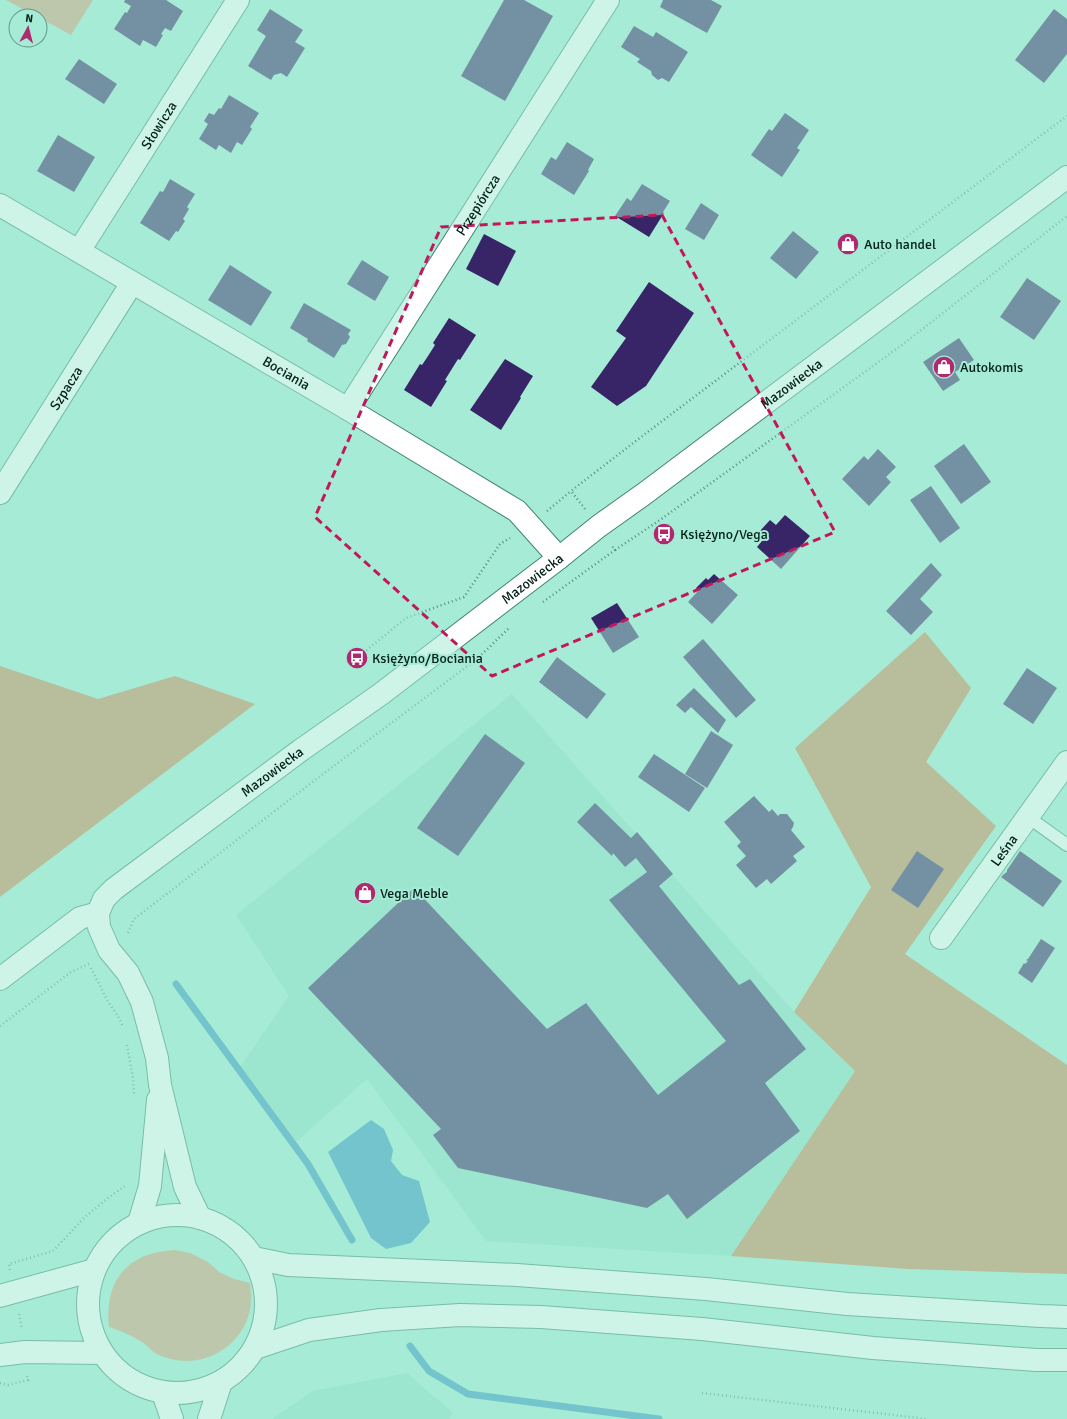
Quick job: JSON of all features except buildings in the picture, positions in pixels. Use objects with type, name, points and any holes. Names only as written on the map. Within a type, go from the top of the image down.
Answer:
[{"type":"street","name":"Słowicza","points":[[79,251],[238,0]]},
{"type":"street","name":"Przepiórcza","points":[[348,409],[608,0]]},
{"type":"street","name":"Mazowiecka","points":[[98,913],[104,900],[114,889],[301,750],[381,694],[560,558],[598,526],[644,494],[1067,177]]},
{"type":"street","name":"Bociania","points":[[0,205],[348,409],[517,511],[560,558]]},
{"type":"street","name":"Szpacza","points":[[0,492],[132,283]]},
{"type":"street","name":"Leśna","points":[[941,938],[1067,762]]},
{"type":"street","points":[[0,979],[80,918],[98,913],[99,927],[109,950],[128,973],[142,1002],[157,1058],[160,1085],[185,1187],[200,1218]]},
{"type":"street","points":[[139,1223],[150,1186],[160,1085]]},
{"type":"street","points":[[169,1215],[184,1215],[200,1218],[231,1232],[254,1258],[262,1275],[266,1299],[266,1312],[263,1331],[256,1348],[241,1367],[222,1382],[193,1392],[178,1394],[163,1393],[128,1379],[102,1353],[93,1334],[88,1312],[89,1291],[94,1270],[105,1251],[120,1235],[139,1223],[154,1218],[169,1215]]},
{"type":"street","points":[[254,1258],[288,1265],[517,1275],[706,1289],[847,1304],[1034,1316],[1067,1316]]},
{"type":"street","points":[[8,1294],[94,1270]]},
{"type":"street","points":[[256,1348],[309,1330],[381,1320],[460,1314],[541,1317],[679,1328],[873,1348],[1036,1360],[1067,1360]]},
{"type":"street","points":[[0,1354],[25,1352],[102,1353]]},
{"type":"street","points":[[209,1419],[222,1382]]},
{"type":"street","points":[[163,1393],[172,1419]]},
{"type":"lane","points":[[1028,817],[1067,845]]},
{"type":"path","points":[[615,550],[660,520],[902,345],[1067,216]]},
{"type":"path","points":[[357,658],[406,618],[464,597],[500,544],[530,525],[571,491]]},
{"type":"path","points":[[0,1026],[71,972],[90,964],[109,950],[123,943],[134,919],[323,774]]},
{"type":"path","points":[[90,964],[106,998],[119,1018],[123,1029]]},
{"type":"path","points":[[127,1042],[135,1099]]},
{"type":"path","points":[[0,1383],[8,1385],[28,1380],[25,1352],[8,1294],[9,1264],[53,1251],[85,1217],[108,1198],[126,1186]]},
{"type":"path","points":[[702,1393],[928,1419]]},
{"type":"highlighted area","points":[[662,215],[835,532],[492,676],[315,517],[441,227]]},
{"type":"shaded area","points":[[6,0],[93,0],[71,35],[48,22],[48,8],[21,8]]},
{"type":"shaded area","points":[[925,632],[971,688],[926,762],[996,826],[905,954],[1067,1065],[1067,1274],[908,1269],[731,1256],[855,1071],[794,1012],[871,887],[795,748]]},
{"type":"shaded area","points":[[0,666],[98,699],[175,676],[255,704],[0,897]]},
{"type":"shaded area","points":[[512,694],[794,1012],[855,1071],[731,1256],[486,1241],[367,1079],[296,1142],[238,1070],[289,996],[236,915]]},
{"type":"shaded area","points":[[175,1250],[190,1253],[208,1262],[219,1272],[234,1279],[250,1283],[251,1307],[245,1324],[237,1337],[227,1347],[202,1359],[188,1361],[173,1360],[155,1353],[126,1333],[109,1327],[108,1310],[111,1295],[115,1283],[122,1272],[132,1263],[144,1256],[158,1252]]},
{"type":"shaded area","points":[[407,1373],[453,1413],[449,1419],[272,1419],[313,1391]]},
{"type":"water","points":[[371,1120],[384,1129],[393,1150],[391,1161],[402,1175],[419,1181],[430,1222],[411,1243],[386,1249],[371,1238],[328,1152]]},
{"type":"waterway","points":[[176,984],[308,1164],[352,1240]]},
{"type":"waterway","points":[[410,1346],[429,1371],[468,1394],[659,1419]]},
{"type":"place","name":"Auto handel","points":[[848,244]]},
{"type":"place","name":"Autokomis","points":[[944,367]]},
{"type":"place","name":"Księżyno/Vega","points":[[664,534]]},
{"type":"place","name":"Księżyno/Bociania","points":[[357,658]]},
{"type":"place","name":"Vega Meble","points":[[365,893]]}]
